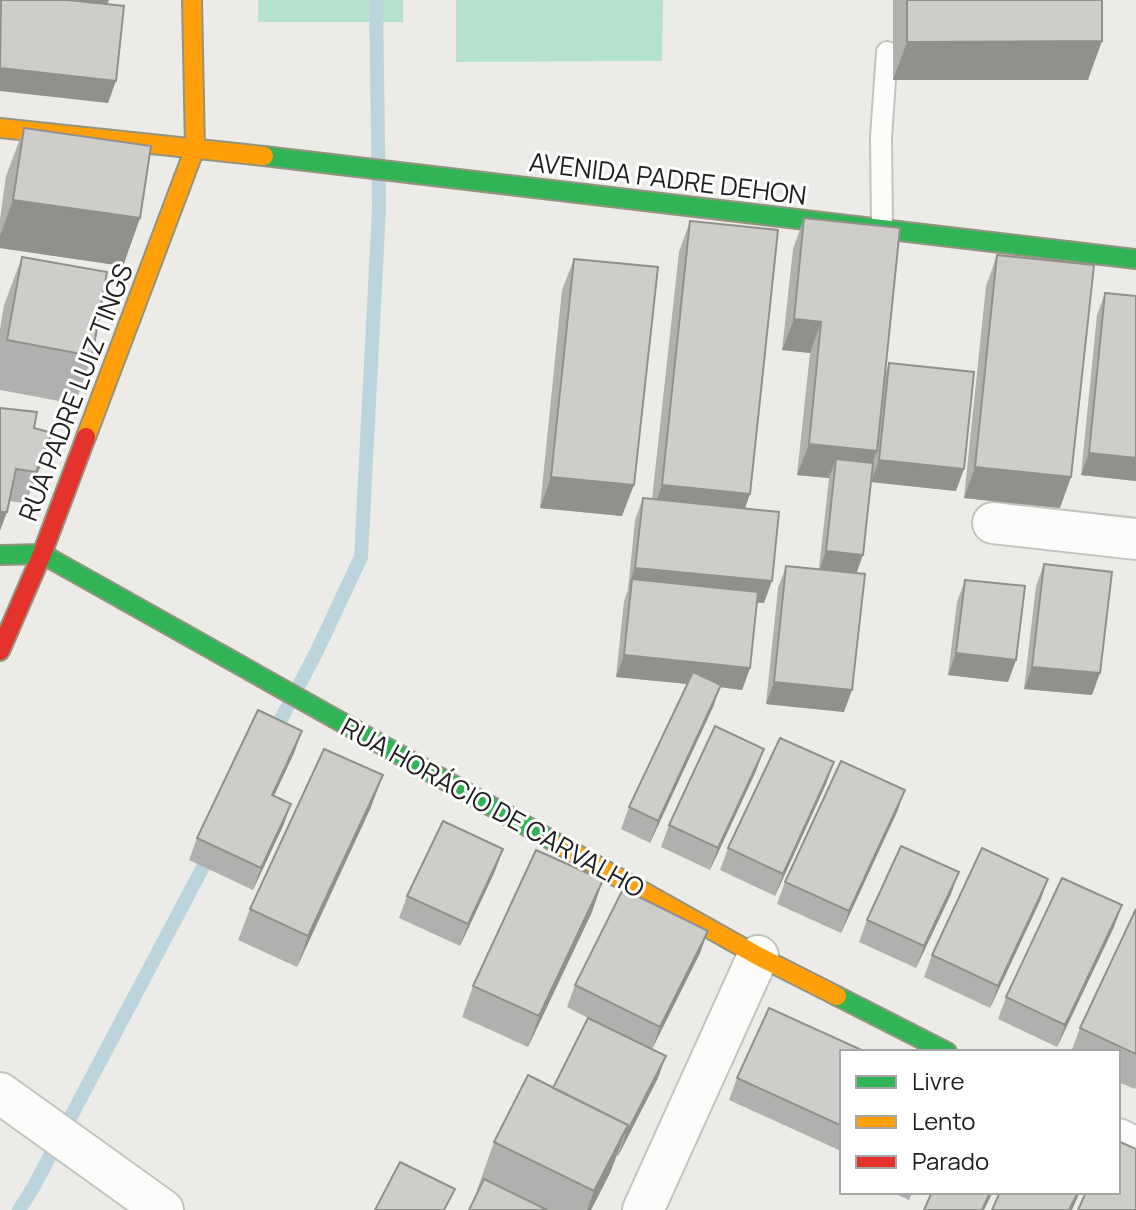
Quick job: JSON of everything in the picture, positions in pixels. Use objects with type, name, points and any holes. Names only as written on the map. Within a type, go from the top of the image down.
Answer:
[{"type":"street","points":[[192,0],[195,148]]},
{"type":"street","name":"AVENIDA PADRE DEHON","points":[[0,128],[195,148],[1136,259]]},
{"type":"street","name":"RUA PADRE LUIZ TINGS","points":[[0,651],[42,554],[195,148]]},
{"type":"street","points":[[993,523],[1136,539]]},
{"type":"street","points":[[0,555],[42,554]]},
{"type":"street","name":"RUA HORÁCIO DE CARVALHO","points":[[42,554],[758,956],[943,1050]]},
{"type":"street","points":[[643,1210],[758,956]]},
{"type":"street","points":[[0,1093],[163,1210]]},
{"type":"lane","points":[[882,229],[881,137],[887,52]]},
{"type":"green space","points":[[258,0],[403,0],[403,22],[258,22]]},
{"type":"green space","points":[[456,0],[663,0],[662,61],[456,62]]},
{"type":"building","points":[[1,0],[68,0],[124,6],[116,81],[0,68]]},
{"type":"building","points":[[907,0],[1102,0],[1102,41],[907,42]]},
{"type":"building","points":[[24,128],[151,146],[140,218],[13,200]]},
{"type":"building","points":[[804,218],[900,228],[877,451],[809,444],[821,322],[794,319]]},
{"type":"building","points":[[690,221],[778,230],[750,494],[662,485]]},
{"type":"building","points":[[997,255],[1094,265],[1071,477],[975,467]]},
{"type":"building","points":[[22,257],[107,272],[92,356],[7,340]]},
{"type":"building","points":[[574,259],[658,267],[634,485],[551,477]]},
{"type":"building","points":[[1105,293],[1136,296],[1136,458],[1089,453]]},
{"type":"building","points":[[889,363],[974,372],[964,469],[879,460]]},
{"type":"building","points":[[0,408],[37,412],[34,428],[52,433],[36,472],[16,469],[7,512],[0,512]]},
{"type":"building","points":[[836,459],[873,463],[863,555],[826,551]]},
{"type":"building","points":[[643,498],[779,512],[772,581],[635,568]]},
{"type":"building","points":[[1044,564],[1112,572],[1100,673],[1032,667]]},
{"type":"building","points":[[786,566],[865,574],[852,690],[774,682]]},
{"type":"building","points":[[632,579],[758,592],[750,668],[624,655]]},
{"type":"building","points":[[965,580],[1025,586],[1016,660],[956,653]]},
{"type":"building","points":[[693,672],[721,685],[658,821],[629,807]]},
{"type":"building","points":[[258,710],[302,731],[272,795],[291,804],[261,868],[197,838]]},
{"type":"building","points":[[715,726],[764,749],[718,848],[669,825]]},
{"type":"building","points":[[780,738],[834,762],[783,874],[728,848]]},
{"type":"building","points":[[324,749],[383,775],[308,936],[250,909]]},
{"type":"building","points":[[841,761],[905,790],[849,911],[785,882]]},
{"type":"building","points":[[443,821],[503,849],[468,924],[407,896]]},
{"type":"building","points":[[901,846],[959,872],[924,946],[867,920]]},
{"type":"building","points":[[982,848],[1048,879],[998,986],[932,955]]},
{"type":"building","points":[[536,850],[603,880],[539,1016],[473,986]]},
{"type":"building","points":[[1062,878],[1122,905],[1065,1025],[1006,997]]},
{"type":"building","points":[[623,889],[708,931],[660,1027],[575,985]]},
{"type":"building","points":[[1136,909],[1136,1054],[1080,1028]]},
{"type":"building","points":[[769,1008],[862,1050],[840,1050],[840,1125],[737,1078]]},
{"type":"building","points":[[588,1018],[666,1056],[626,1134],[628,1125],[553,1088]]},
{"type":"building","points":[[528,1075],[628,1125],[594,1191],[494,1142]]},
{"type":"building","points":[[1120,1142],[1136,1149],[1136,1210],[1078,1210],[1085,1194],[1120,1194]]},
{"type":"building","points":[[400,1162],[455,1189],[444,1210],[375,1210]]},
{"type":"building","points":[[484,1179],[547,1210],[469,1210]]},
{"type":"building","points":[[931,1194],[989,1194],[982,1210],[924,1210]]},
{"type":"building","points":[[999,1194],[1077,1194],[1069,1210],[992,1210]]},
{"type":"waterway","points":[[273,734],[316,653],[361,557],[379,209],[376,0]]},
{"type":"waterway","points":[[19,1210],[211,852]]},
{"type":"traffic: fast","points":[[264,156],[1136,259]]},
{"type":"traffic: fast","points":[[0,555],[42,554],[562,846]]},
{"type":"traffic: fast","points":[[837,996],[943,1050]]},
{"type":"traffic: slow","points":[[86,437],[195,148],[192,0]]},
{"type":"traffic: slow","points":[[0,128],[264,156]]},
{"type":"traffic: slow","points":[[562,846],[758,956],[837,996]]},
{"type":"traffic: jam","points":[[0,651],[42,554],[86,437]]}]
